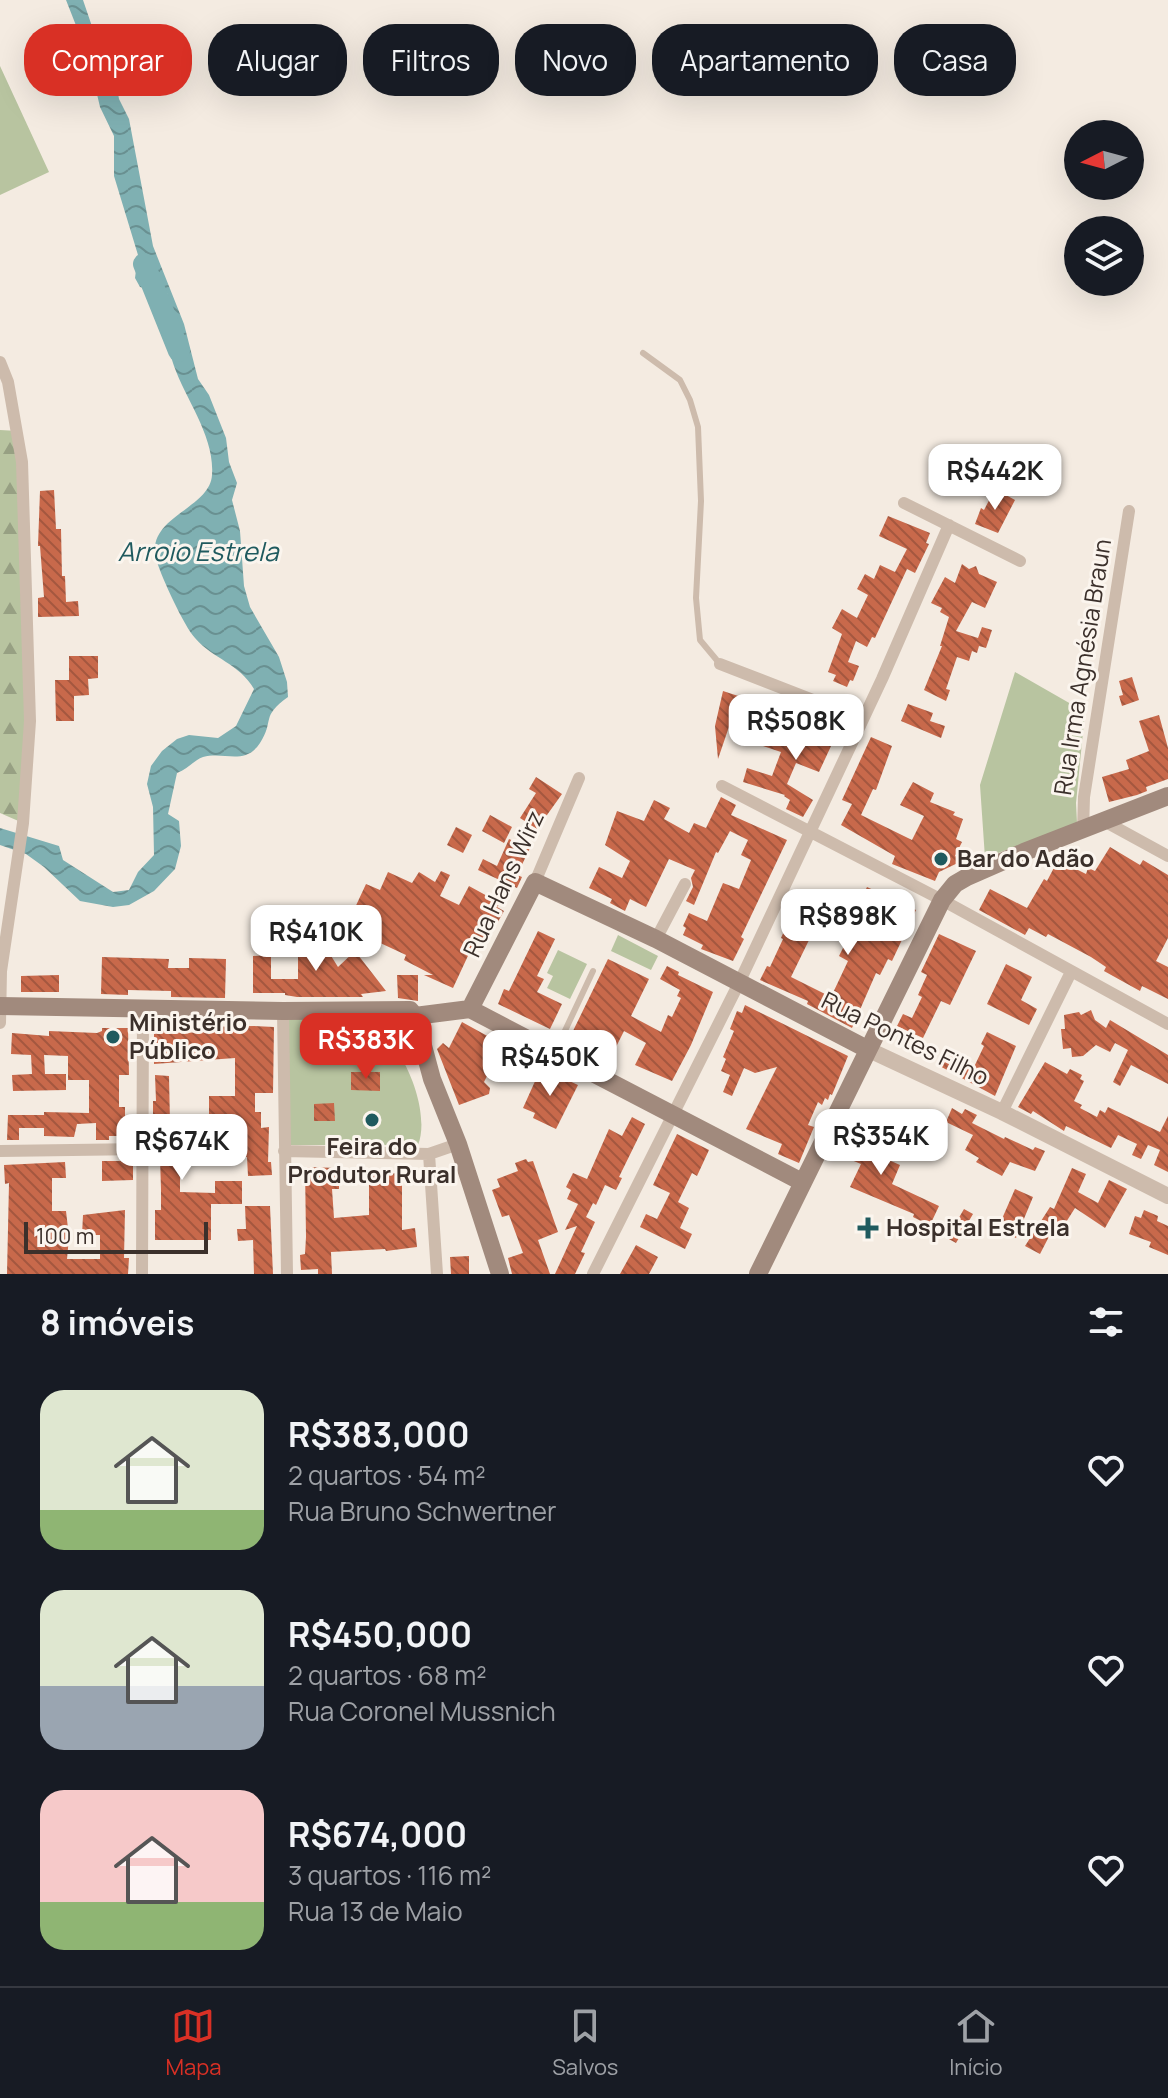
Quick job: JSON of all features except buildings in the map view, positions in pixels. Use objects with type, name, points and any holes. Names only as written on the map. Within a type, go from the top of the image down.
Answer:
[{"type":"main road","points":[[758,1274],[942,900],[955,884],[1024,852],[1168,796]]},
{"type":"main road","name":"Rua Pontes Filho","points":[[535,882],[656,939],[867,1049]]},
{"type":"main road","name":"Rua Hans Wirz","points":[[470,1009],[535,882]]},
{"type":"main road","points":[[0,1006],[351,1012],[406,1020],[440,1011],[470,1009],[802,1182]]},
{"type":"main road","points":[[432,1079],[424,1044],[427,1024],[440,1011]]},
{"type":"main road","points":[[406,1020],[424,1044]]},
{"type":"main road","points":[[406,1020],[458,1144],[500,1274]]},
{"type":"street","points":[[0,362],[8,382],[22,462],[30,721],[23,823],[1,971],[0,1023]]},
{"type":"street","points":[[904,503],[1020,561]]},
{"type":"street","name":"Rua Irma Agnésia Braun","points":[[1083,830],[1084,797],[1129,511]]},
{"type":"street","points":[[593,1274],[811,832],[949,525]]},
{"type":"street","points":[[720,664],[862,719]]},
{"type":"street","name":"Rua Hans Wirz","points":[[535,882],[579,778]]},
{"type":"street","points":[[722,786],[942,900],[1168,1024]]},
{"type":"street","points":[[1104,821],[1168,856]]},
{"type":"street","points":[[656,939],[685,884]]},
{"type":"street","points":[[1002,1112],[1071,972]]},
{"type":"street","points":[[142,1274],[143,1009]]},
{"type":"street","points":[[283,1011],[287,1274]]},
{"type":"street","name":"Rua Pontes Filho","points":[[867,1049],[1002,1112],[1168,1196]]},
{"type":"street","points":[[284,1151],[429,1154],[458,1144]]},
{"type":"street","points":[[0,1151],[143,1149]]},
{"type":"street","points":[[429,1154],[437,1274]]},
{"type":"lane","points":[[643,353],[680,380],[698,427],[701,501],[696,598],[700,640],[720,664]]},
{"type":"lane","points":[[555,1052],[593,971]]},
{"type":"green space","points":[[0,66],[49,172],[0,195]]},
{"type":"green space","points":[[0,430],[18,431],[30,721],[23,823],[0,813]]},
{"type":"green space","points":[[1015,672],[1085,712],[1076,803],[1077,823],[985,858],[980,785]]},
{"type":"green space","points":[[618,935],[658,956],[651,970],[611,951]]},
{"type":"green space","points":[[558,950],[587,964],[570,999],[547,988],[553,976],[547,973]]},
{"type":"green space","points":[[288,1019],[357,1019],[378,1029],[401,1057],[417,1094],[421,1113],[418,1145],[290,1145]]},
{"type":"water","name":"Arroio Estrela","points":[[66,0],[83,0],[91,24],[75,24]]},
{"type":"water","name":"Arroio Estrela","points":[[97,96],[118,96],[129,119],[153,246],[184,324],[198,379],[209,395],[226,438],[229,462],[237,483],[232,500],[240,531],[244,586],[250,607],[279,657],[288,697],[274,709],[264,735],[254,750],[241,756],[203,757],[177,773],[168,814],[179,821],[181,846],[175,869],[154,891],[129,905],[113,907],[80,901],[26,854],[0,845],[0,828],[59,846],[63,860],[113,892],[129,890],[138,872],[154,855],[153,807],[147,784],[151,766],[162,751],[177,739],[189,735],[218,738],[236,726],[254,689],[241,673],[195,638],[174,602],[157,562],[155,547],[159,534],[208,487],[212,461],[204,433],[171,358],[168,294],[140,287],[135,278],[138,255],[114,176],[114,136]]},
{"type":"waterway","name":"Arroio Estrela","points":[[144,264],[179,351]]},
{"type":"place","name":"Bar do Adão","points":[[941,859]]},
{"type":"place","name":"Ministério Público","points":[[113,1037]]},
{"type":"place","name":"Feira do Produtor Rural","points":[[372,1120]]},
{"type":"place","name":"Hospital Estrela","points":[[868,1228]]}]
